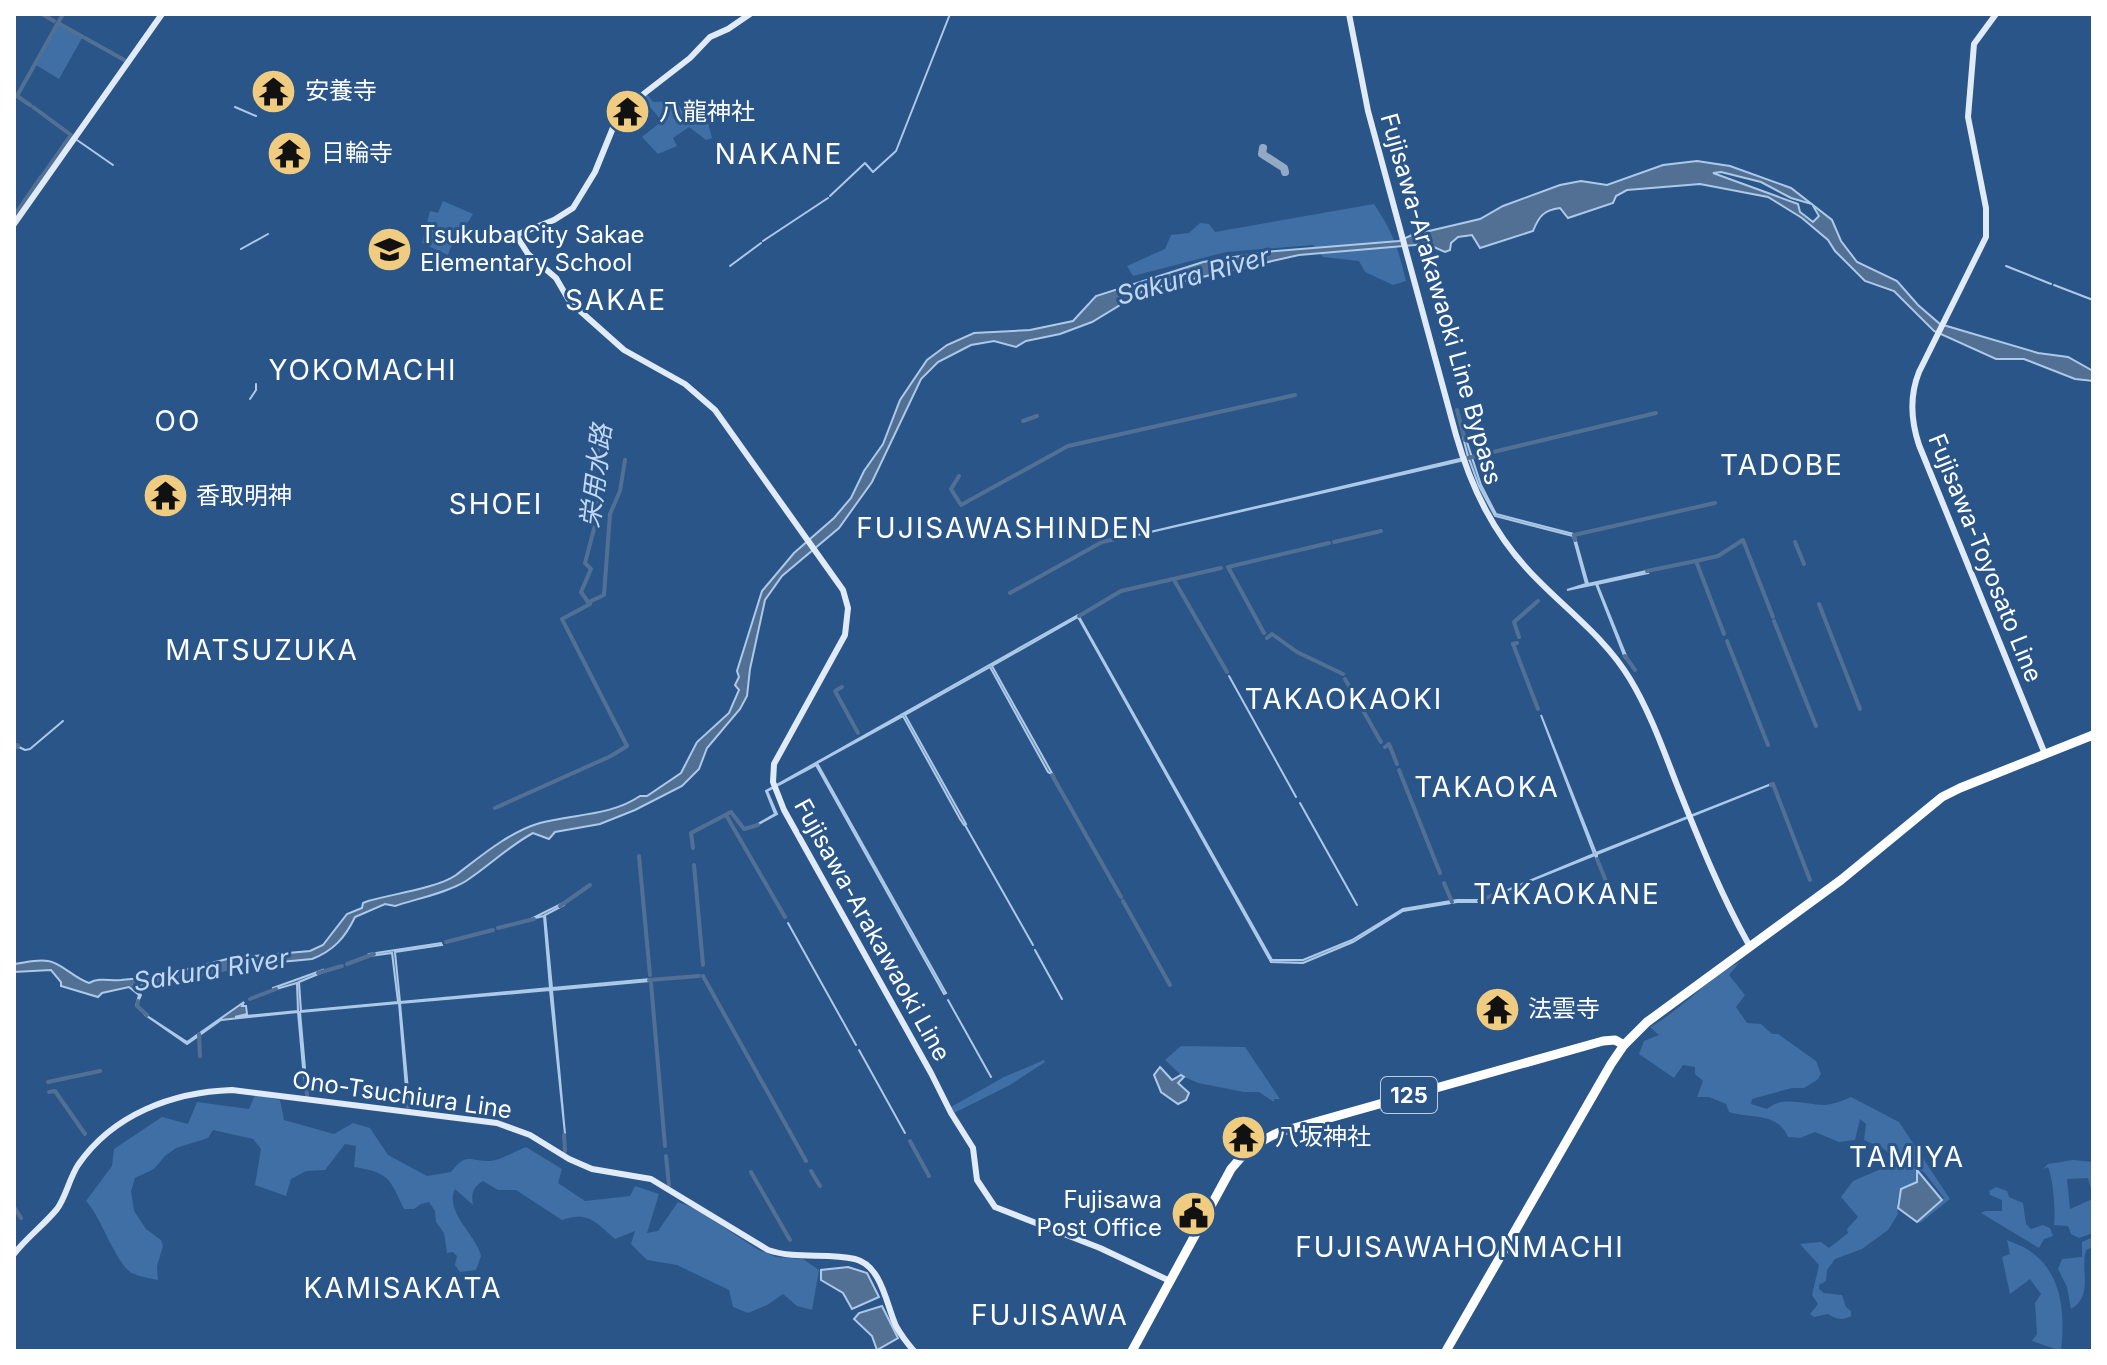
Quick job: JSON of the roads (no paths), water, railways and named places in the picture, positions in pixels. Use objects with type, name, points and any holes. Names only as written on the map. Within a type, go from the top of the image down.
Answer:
[{"type":"highway","points":[[1443,1351],[1622,1044],[1644,1017],[1851,871],[1942,797],[2093,735]]},
{"type":"highway","name":"125","points":[[1132,1351],[1231,1169],[1265,1138],[1603,1041],[1613,1040],[1622,1044]]},
{"type":"main road","points":[[14,224],[162,14]]},
{"type":"main road","name":"Fujisawa-Arakawaoki Line","points":[[750,14],[712,36],[690,58],[619,113],[595,172],[573,208],[554,220],[516,235],[528,254],[556,278],[570,302],[624,350],[685,384],[715,410],[847,599],[845,635],[777,755],[773,782],[780,802],[951,1113],[971,1143],[975,1152],[976,1177],[989,1200],[1002,1211],[1100,1248],[1170,1281]]},
{"type":"main road","name":"Fujisawa-Arakawaoki Line Bypass","points":[[1349,14],[1368,111],[1462,457],[1482,505],[1513,553],[1596,635],[1629,677],[1650,717],[1716,881],[1748,943]]},
{"type":"main road","name":"Fujisawa-Toyosato Line","points":[[1996,14],[1978,35],[1973,47],[1968,125],[1987,219],[1984,242],[1919,372],[1912,395],[1915,433],[2045,754]]},
{"type":"main road","name":"Ono-Tsuchiura Line","points":[[14,1254],[59,1207],[68,1182],[85,1156],[119,1122],[167,1100],[200,1091],[232,1090],[497,1123],[530,1135],[592,1169],[651,1179],[768,1250],[785,1255],[843,1258],[865,1263],[877,1276],[898,1329],[914,1351]]},
{"type":"water","points":[[1697,161],[1730,166],[1791,188],[1811,204],[1791,198],[1761,182],[1721,172],[1713,173],[1798,204],[1800,212],[1813,222],[1819,216],[1812,205],[1832,220],[1841,241],[1857,262],[1897,281],[1940,324],[2038,353],[2068,357],[2093,371],[2093,381],[2075,379],[2024,359],[1996,359],[1934,331],[1894,291],[1865,281],[1828,240],[1802,218],[1768,197],[1700,184],[1627,190],[1616,196],[1613,203],[1568,218],[1560,208],[1550,210],[1538,221],[1533,231],[1480,248],[1472,235],[1458,237],[1451,243],[1450,250],[1445,252],[1427,244],[1299,255],[1145,290],[1092,322],[1060,334],[1026,341],[1016,347],[994,341],[971,345],[938,362],[921,379],[872,482],[839,528],[782,576],[765,600],[747,696],[707,748],[699,769],[682,786],[600,824],[555,832],[549,839],[533,833],[459,885],[395,906],[385,904],[355,917],[338,943],[312,959],[218,968],[191,980],[160,986],[134,985],[141,995],[136,1006],[139,995],[129,987],[102,993],[98,997],[61,986],[51,970],[14,972],[14,964],[48,961],[89,983],[172,976],[176,972],[231,958],[310,951],[323,945],[347,914],[362,908],[363,903],[448,880],[517,832],[540,823],[604,811],[647,796],[681,773],[697,742],[729,713],[739,690],[735,685],[739,677],[737,671],[762,591],[794,553],[834,518],[851,498],[864,471],[883,444],[900,400],[927,360],[947,345],[974,333],[1030,330],[1073,321],[1096,296],[1203,262],[1265,252],[1399,241],[1480,219],[1503,206],[1560,185],[1581,181],[1607,185],[1663,165]]},
{"type":"water","points":[[1465,436],[1481,485],[1496,514],[1574,534],[1588,584],[1647,571],[1597,584],[1627,658],[1596,584],[1567,590],[1586,584],[1573,536],[1495,516],[1469,459],[1133,536],[1468,457]]},
{"type":"water","points":[[1078,615],[1272,960],[1303,960],[1352,940],[1403,909],[1457,900],[1482,902],[1457,902],[1403,911],[1353,942],[1303,963],[1271,962],[1078,617],[992,666],[1053,775],[1048,772],[990,667],[905,715],[966,824],[960,819],[903,716],[817,763],[946,993],[816,765],[767,791],[777,814],[753,827],[775,814],[766,791]]},
{"type":"water","points":[[1541,715],[1596,853],[1774,783],[1597,854],[1597,860],[1595,855],[1498,894],[1594,854]]},
{"type":"water","points":[[563,903],[545,915],[552,988],[651,981],[552,990],[565,1134],[550,990],[400,1003],[409,1101],[399,1003],[300,1012],[304,1079],[298,1012],[221,1020],[187,1044],[144,1014],[187,1042],[244,1002],[242,1006],[246,1006],[247,1014],[235,1017],[298,1011],[297,983],[273,988],[323,970],[299,982],[301,1011],[398,1002],[392,953],[369,954],[441,943],[395,952],[400,1002],[550,988],[544,916],[531,919]]},
{"type":"water","points":[[1160,1067],[1172,1080],[1181,1075],[1184,1077],[1178,1083],[1189,1093],[1186,1100],[1178,1104],[1161,1092],[1154,1075]]},
{"type":"water","points":[[1917,1170],[1942,1200],[1917,1222],[1898,1208],[1901,1189],[1917,1182]]},
{"type":"water","points":[[848,1267],[867,1273],[879,1297],[852,1309],[843,1293],[821,1280],[821,1270]]},
{"type":"water","points":[[882,1306],[898,1338],[877,1350],[872,1336],[854,1319],[859,1313]]},
{"type":"waterway","points":[[42,14],[54,21]]},
{"type":"waterway","points":[[30,105],[17,96],[63,14]]},
{"type":"waterway","points":[[830,196],[865,163],[873,172],[896,151],[950,14]]},
{"type":"waterway","points":[[58,23],[83,37]]},
{"type":"waterway","points":[[85,38],[126,61]]},
{"type":"waterway","points":[[33,107],[71,135],[43,175]]},
{"type":"waterway","points":[[235,107],[256,116]]},
{"type":"waterway","points":[[77,140],[113,165]]},
{"type":"waterway","points":[[14,216],[41,177]]},
{"type":"waterway","points":[[763,241],[828,198]]},
{"type":"waterway","points":[[241,249],[268,234]]},
{"type":"waterway","points":[[730,266],[761,243]]},
{"type":"waterway","points":[[2006,266],[2051,284]]},
{"type":"waterway","points":[[2054,285],[2093,300]]},
{"type":"waterway","points":[[250,399],[256,384]]},
{"type":"waterway","points":[[959,476],[951,489],[961,505],[1068,446],[1295,395]]},
{"type":"waterway","points":[[1457,410],[1465,440]]},
{"type":"waterway","points":[[1468,458],[1656,413]]},
{"type":"waterway","points":[[1023,421],[1037,416]]},
{"type":"waterway","name":"栄用水路","points":[[588,602],[581,592],[591,569],[585,563],[595,525],[598,479],[592,478],[598,450]]},
{"type":"waterway","points":[[589,602],[604,595],[610,514],[620,491],[625,460]]},
{"type":"waterway","points":[[1575,540],[1574,535],[1715,503]]},
{"type":"waterway","points":[[1334,542],[1381,531]]},
{"type":"waterway","points":[[1010,593],[1102,542],[1133,535]]},
{"type":"waterway","points":[[1696,561],[1718,556],[1743,540],[1773,617]]},
{"type":"waterway","points":[[1795,542],[1804,564]]},
{"type":"waterway","points":[[1264,633],[1228,567],[1329,543]]},
{"type":"waterway","points":[[1647,571],[1696,561],[1724,634]]},
{"type":"waterway","points":[[1079,616],[1121,591],[1221,568]]},
{"type":"waterway","points":[[1174,580],[1227,672]]},
{"type":"waterway","points":[[1519,637],[1514,622],[1538,601]]},
{"type":"waterway","name":"栄用水路","points":[[495,808],[627,746],[562,619],[590,604]]},
{"type":"waterway","points":[[1819,604],[1860,709]]},
{"type":"waterway","points":[[1774,621],[1816,726]]},
{"type":"waterway","points":[[1267,638],[1272,634],[1297,652],[1343,674]]},
{"type":"waterway","points":[[1727,641],[1768,745]]},
{"type":"waterway","points":[[1517,643],[1513,644],[1538,709]]},
{"type":"waterway","points":[[1625,656],[1635,670]]},
{"type":"waterway","points":[[1229,676],[1296,797]]},
{"type":"waterway","points":[[1345,679],[1381,742]]},
{"type":"waterway","points":[[842,687],[835,691],[858,733]]},
{"type":"waterway","points":[[17,746],[30,749],[63,721]]},
{"type":"waterway","points":[[1385,747],[1389,744],[1397,764]]},
{"type":"waterway","points":[[1399,770],[1440,873]]},
{"type":"waterway","points":[[1052,775],[1121,897]]},
{"type":"waterway","points":[[1771,785],[1810,880]]},
{"type":"waterway","points":[[1300,803],[1357,905]]},
{"type":"waterway","points":[[693,848],[691,833],[731,812],[744,829],[758,825]]},
{"type":"waterway","points":[[726,815],[785,917]]},
{"type":"waterway","points":[[965,825],[1033,945]]},
{"type":"waterway","points":[[639,856],[650,975]]},
{"type":"waterway","points":[[1597,859],[1614,901]]},
{"type":"waterway","points":[[694,865],[703,965]]},
{"type":"waterway","points":[[1444,883],[1452,902]]},
{"type":"waterway","points":[[560,906],[590,885]]},
{"type":"waterway","points":[[1479,901],[1500,892]]},
{"type":"waterway","points":[[1123,901],[1170,985]]},
{"type":"waterway","points":[[498,928],[534,919]]},
{"type":"waterway","points":[[788,923],[856,1045]]},
{"type":"waterway","points":[[446,942],[493,930]]},
{"type":"waterway","points":[[1035,950],[1062,999]]},
{"type":"waterway","points":[[347,964],[374,954]]},
{"type":"waterway","name":"Sakura River","points":[[203,973],[235,966]]},
{"type":"waterway","points":[[318,973],[342,966]]},
{"type":"waterway","points":[[649,980],[699,976]]},
{"type":"waterway","points":[[703,976],[806,1161]]},
{"type":"waterway","points":[[651,983],[665,1146]]},
{"type":"waterway","points":[[250,999],[276,989]]},
{"type":"waterway","points":[[948,1000],[991,1077]]},
{"type":"waterway","points":[[138,1001],[137,1006],[147,1015]]},
{"type":"waterway","points":[[199,1034],[200,1056]]},
{"type":"waterway","points":[[859,1050],[905,1133]]},
{"type":"waterway","points":[[48,1082],[100,1071]]},
{"type":"waterway","points":[[305,1079],[307,1095]]},
{"type":"waterway","points":[[49,1092],[55,1091],[85,1134]]},
{"type":"waterway","points":[[408,1101],[408,1107]]},
{"type":"waterway","points":[[564,1135],[565,1151]]},
{"type":"waterway","points":[[910,1141],[929,1176]]},
{"type":"waterway","points":[[666,1156],[669,1185]]},
{"type":"waterway","points":[[811,1171],[820,1186]]},
{"type":"waterway","points":[[751,1172],[790,1240]]},
{"type":"waterway","points":[[14,1207],[21,1218]]},
{"type":"place","name":"安養寺","points":[[274,91]]},
{"type":"place","name":"八龍神社","points":[[628,112]]},
{"type":"place","name":"日輪寺","points":[[290,153]]},
{"type":"place","name":"Tsukuba City Sakae Elementary School","points":[[389,249]]},
{"type":"place","name":"香取明神","points":[[165,496]]},
{"type":"place","name":"法雲寺","points":[[1497,1009]]},
{"type":"place","name":"八坂神社","points":[[1244,1137]]},
{"type":"place","name":"Fujisawa Post Office","points":[[1193,1214]]},
{"type":"district","name":"NAKANE","points":[[779,154]]},
{"type":"district","name":"SAKAE","points":[[616,300]]},
{"type":"district","name":"YOKOMACHI","points":[[363,370]]},
{"type":"district","name":"OO","points":[[178,421]]},
{"type":"district","name":"TADOBE","points":[[1782,465]]},
{"type":"district","name":"SHOEI","points":[[496,504]]},
{"type":"district","name":"FUJISAWASHINDEN","points":[[1005,528]]},
{"type":"district","name":"MATSUZUKA","points":[[262,650]]},
{"type":"district","name":"TAKAOKAOKI","points":[[1344,699]]},
{"type":"district","name":"TAKAOKA","points":[[1487,787]]},
{"type":"district","name":"TAKAOKANE","points":[[1567,894]]},
{"type":"district","name":"TAMIYA","points":[[1907,1157]]},
{"type":"district","name":"FUJISAWAHONMACHI","points":[[1460,1247]]},
{"type":"district","name":"KAMISAKATA","points":[[403,1288]]},
{"type":"district","name":"FUJISAWA","points":[[1050,1315]]}]
